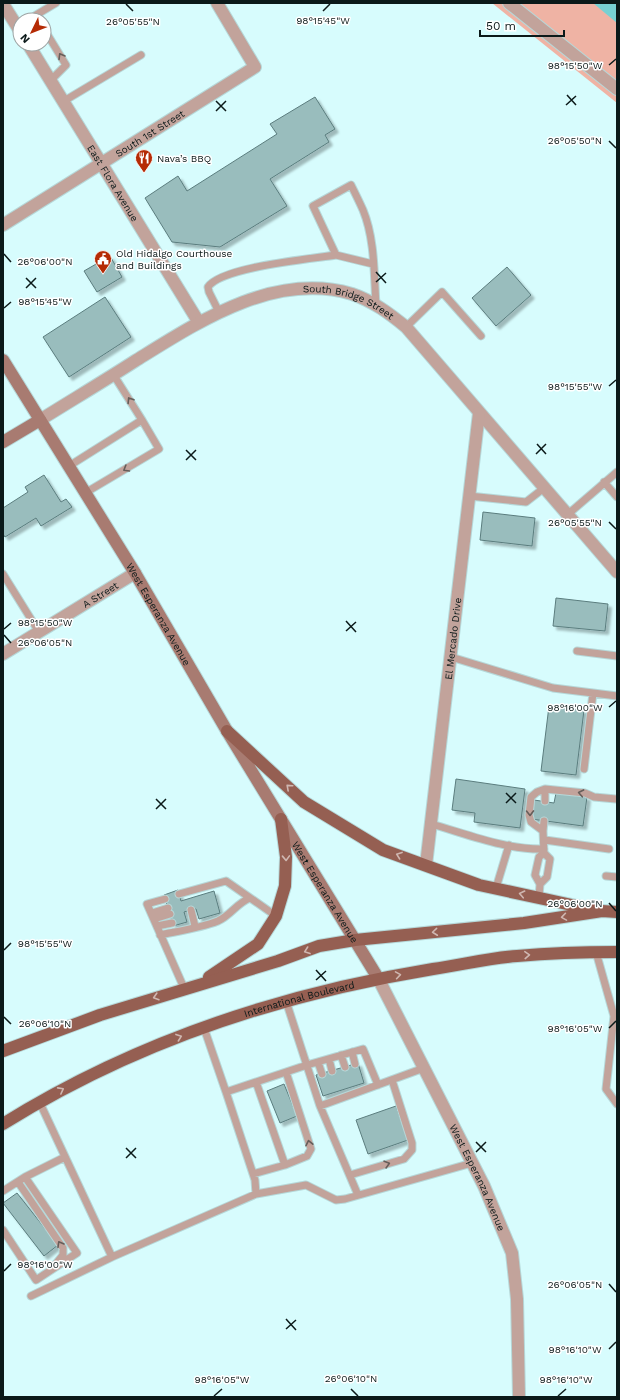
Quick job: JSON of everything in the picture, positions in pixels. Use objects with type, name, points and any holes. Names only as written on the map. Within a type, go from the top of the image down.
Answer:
[{"type":"main road","points":[[227,731],[304,802],[383,850],[479,885],[602,911],[617,912]]},
{"type":"main road","points":[[197,984],[236,960],[258,944],[276,916],[285,886],[286,857],[281,819]]},
{"type":"main road","points":[[3,1051],[100,1015],[197,984],[278,961],[319,946],[355,940],[524,924],[602,911]]},
{"type":"main road","name":"International Boulevard","points":[[3,1124],[39,1102],[106,1066],[265,1006],[378,978],[515,956],[617,952]]},
{"type":"street","name":"South 1st Street","points":[[3,225],[255,67],[217,3]]},
{"type":"street","points":[[509,3],[617,89]]},
{"type":"street","points":[[6,6],[12,17]]},
{"type":"street","name":"East Flora Avenue","points":[[33,52],[198,321]]},
{"type":"street","name":"South Bridge Street","points":[[3,442],[198,321],[219,312],[259,297],[291,290],[323,290],[352,294],[376,305],[406,327],[567,515],[615,566]]},
{"type":"street","name":"West Esperanza Avenue","points":[[3,360],[135,573],[227,731],[378,978],[472,1163],[512,1253],[517,1298],[519,1397]]},
{"type":"street","name":"El Mercado Drive","points":[[426,866],[479,412]]},
{"type":"street","name":"A Street","points":[[3,654],[135,573]]},
{"type":"lane","points":[[41,12],[56,3]]},
{"type":"lane","points":[[51,80],[66,65],[52,42]]},
{"type":"lane","points":[[64,101],[141,55]]},
{"type":"lane","points":[[336,255],[313,206],[351,185],[363,211],[369,232],[376,305]]},
{"type":"lane","points":[[219,312],[208,287],[216,279],[236,271],[336,255],[373,264]]},
{"type":"lane","points":[[406,327],[442,292],[481,336]]},
{"type":"lane","points":[[85,493],[159,449],[114,374]]},
{"type":"lane","points":[[69,466],[142,420]]},
{"type":"lane","points":[[567,515],[617,472]]},
{"type":"lane","points":[[604,482],[617,497]]},
{"type":"lane","points":[[469,496],[526,502],[544,488]]},
{"type":"lane","points":[[3,574],[39,632]]},
{"type":"lane","points":[[577,651],[617,656]]},
{"type":"lane","points":[[451,657],[553,688],[617,696]]},
{"type":"lane","points":[[584,769],[593,693]]},
{"type":"lane","points":[[543,831],[531,822],[529,815],[531,797],[537,792],[546,789],[585,792],[594,797],[616,799]]},
{"type":"lane","points":[[545,801],[546,789]]},
{"type":"lane","points":[[539,897],[540,884],[535,875],[539,857],[544,851],[544,821]]},
{"type":"lane","points":[[431,824],[509,845],[530,850],[544,851]]},
{"type":"lane","points":[[545,840],[609,849]]},
{"type":"lane","points":[[496,888],[509,845]]},
{"type":"lane","points":[[540,884],[547,877],[550,860],[544,851]]},
{"type":"lane","points":[[606,876],[617,877]]},
{"type":"lane","points":[[185,895],[226,881],[276,916]]},
{"type":"lane","points":[[160,935],[218,921],[228,915],[241,901],[250,898]]},
{"type":"lane","points":[[165,899],[147,904],[184,988]]},
{"type":"lane","points":[[153,916],[169,911]]},
{"type":"lane","points":[[190,915],[195,926]]},
{"type":"lane","points":[[157,926],[172,923]]},
{"type":"lane","points":[[596,952],[616,1016],[606,1089],[617,1104]]},
{"type":"lane","points":[[286,1001],[320,1106],[358,1196]]},
{"type":"lane","points":[[204,1028],[253,1174],[256,1194]]},
{"type":"lane","points":[[226,1092],[307,1065],[363,1049],[378,1085]]},
{"type":"lane","points":[[352,1052],[355,1064]]},
{"type":"lane","points":[[341,1055],[345,1067]]},
{"type":"lane","points":[[329,1059],[332,1071]]},
{"type":"lane","points":[[318,1062],[322,1074]]},
{"type":"lane","points":[[320,1106],[330,1102],[339,1095],[352,1090],[378,1085],[424,1068]]},
{"type":"lane","points":[[253,1174],[285,1165],[307,1156],[311,1149],[286,1072]]},
{"type":"lane","points":[[350,1175],[404,1159],[412,1150],[412,1143],[392,1080]]},
{"type":"lane","points":[[256,1082],[285,1165]]},
{"type":"lane","points":[[328,1094],[330,1102]]},
{"type":"lane","points":[[39,1102],[112,1257]]},
{"type":"lane","points":[[3,1191],[25,1177],[65,1157]]},
{"type":"lane","points":[[31,1296],[112,1257],[256,1194],[306,1185],[336,1200],[358,1196],[472,1163]]},
{"type":"lane","points":[[25,1177],[77,1253],[44,1274]]},
{"type":"lane","points":[[3,1230],[36,1280],[60,1260],[63,1255],[63,1248],[18,1182]]},
{"type":"shaded area","points":[[492,3],[617,3],[617,103]]},
{"type":"water","points":[[593,3],[617,3],[617,23]]},
{"type":"building","points":[[315,97],[335,129],[325,135],[329,142],[270,179],[287,206],[220,247],[172,242],[145,198],[178,176],[187,191],[277,134],[270,124]]},
{"type":"building","name":"Old Hidalgo Courthouse and Buildings","points":[[110,256],[122,277],[97,292],[84,271]]},
{"type":"building","points":[[507,267],[531,295],[496,326],[472,298]]},
{"type":"building","points":[[105,297],[131,337],[69,377],[43,337]]},
{"type":"building","points":[[44,475],[61,502],[66,499],[72,507],[41,526],[36,518],[5,537],[3,534],[3,508],[28,492],[25,487]]},
{"type":"building","points":[[483,512],[535,518],[532,546],[480,540]]},
{"type":"building","points":[[556,598],[608,604],[605,631],[553,626]]},
{"type":"building","points":[[549,706],[584,710],[576,775],[541,771]]},
{"type":"building","points":[[456,779],[525,789],[520,828],[474,822],[475,813],[452,810]]},
{"type":"building","points":[[556,793],[587,797],[583,826],[531,819],[534,800],[554,803]]},
{"type":"building","points":[[178,890],[181,901],[214,891],[220,913],[199,919],[196,909],[191,910],[184,912],[187,922],[173,926],[164,895]]},
{"type":"building","points":[[358,1063],[364,1083],[323,1096],[316,1075]]},
{"type":"building","points":[[284,1084],[297,1116],[280,1123],[267,1091]]},
{"type":"building","points":[[396,1106],[408,1140],[368,1154],[356,1120]]},
{"type":"building","points":[[17,1193],[58,1245],[44,1256],[3,1203]]},
{"type":"place","name":"Nava’s BBQ","points":[[144,173]]},
{"type":"place","name":"Old Hidalgo Courthouse and Buildings","points":[[103,274]]}]
